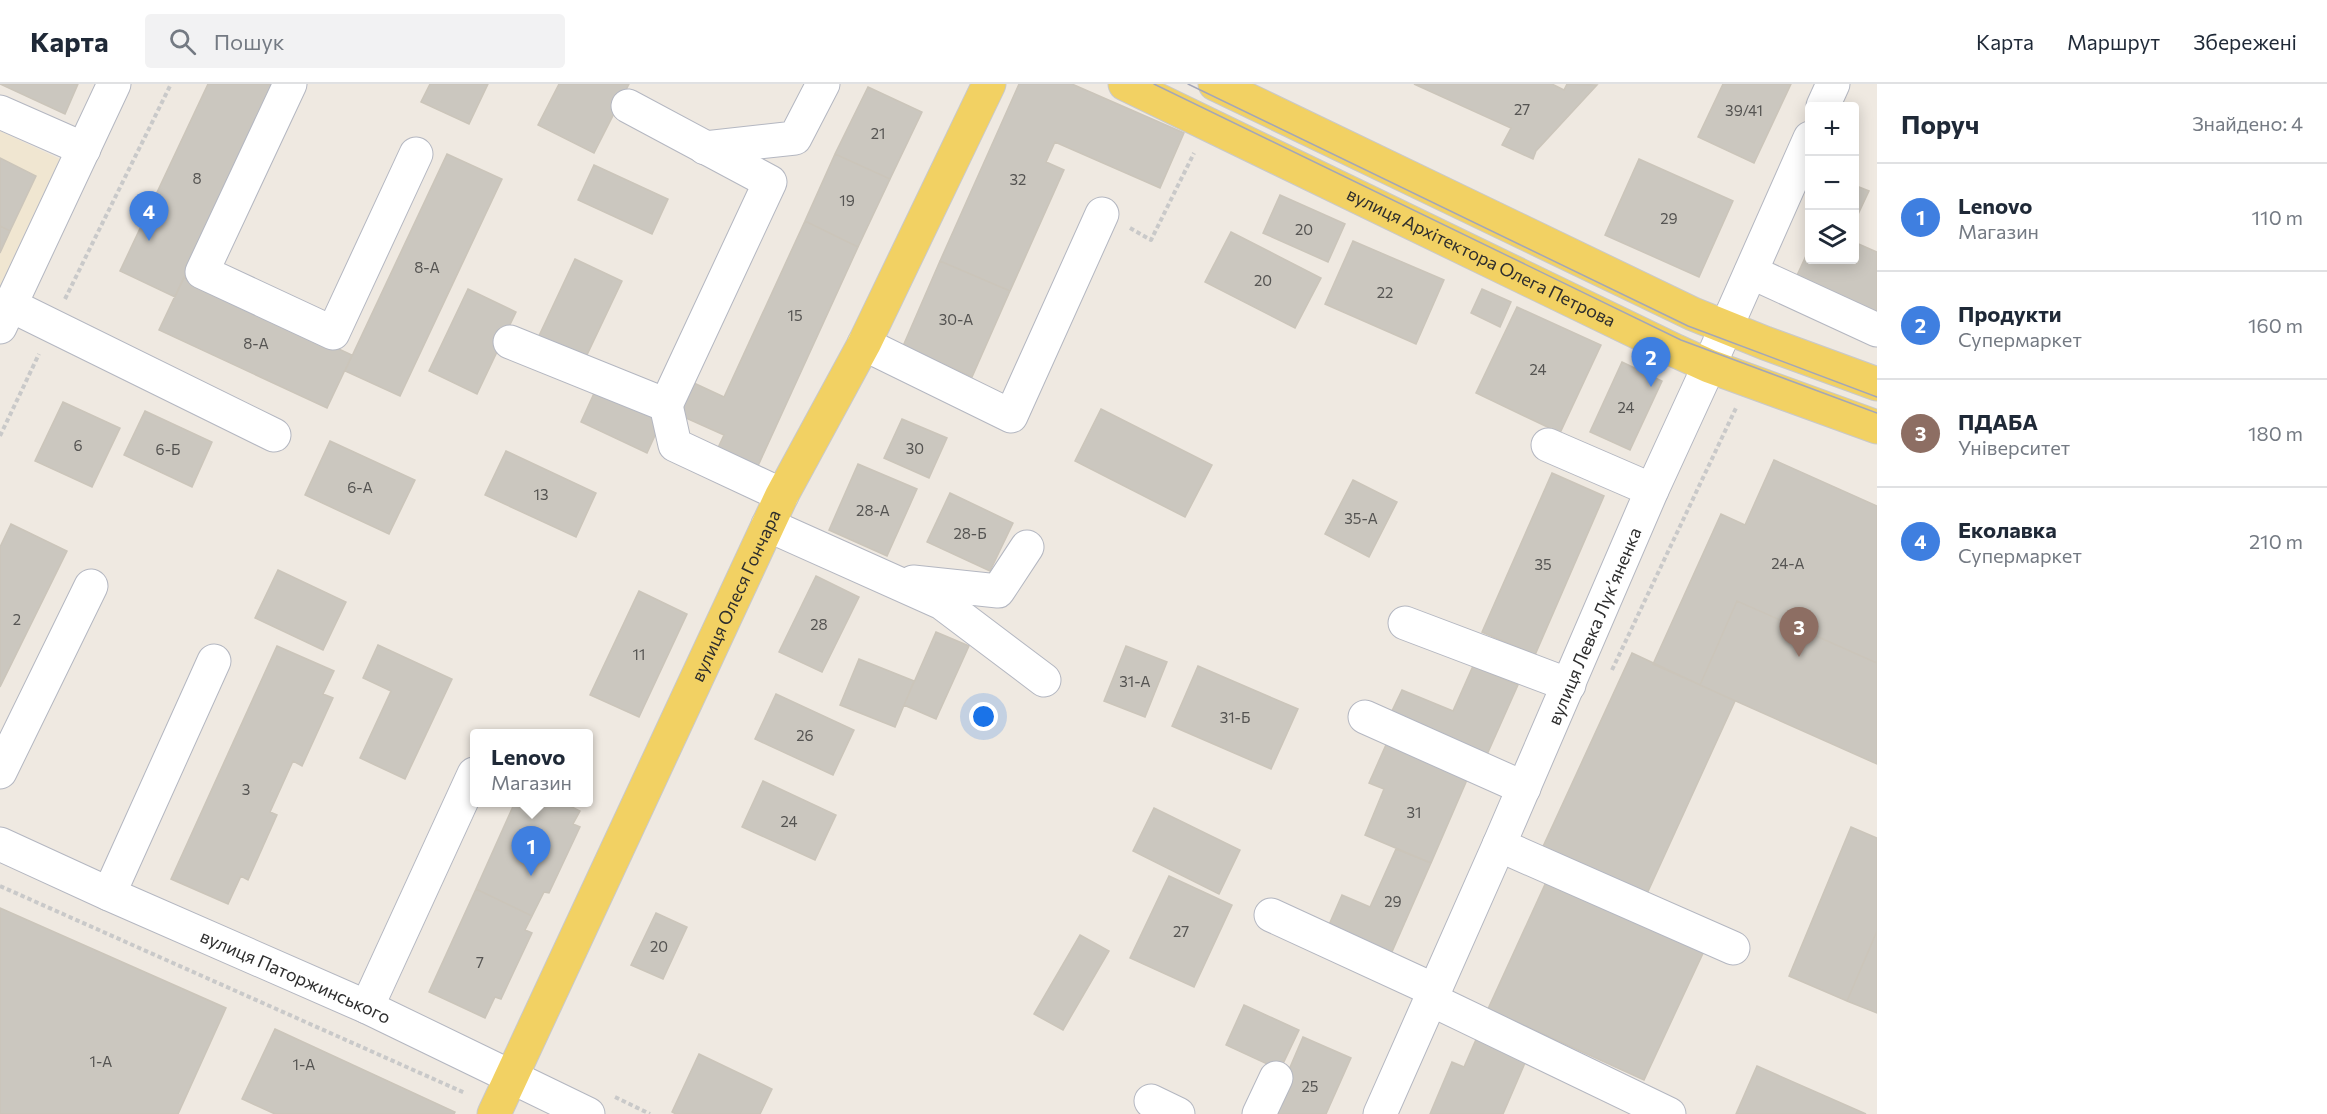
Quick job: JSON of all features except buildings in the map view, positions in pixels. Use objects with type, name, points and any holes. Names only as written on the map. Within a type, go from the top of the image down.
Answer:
[{"type":"main road","name":"вулиця Олеся Гончара","points":[[494,1114],[782,495],[864,344],[989,84]]},
{"type":"main road","name":"вулиця Архітектора Олега Петрова","points":[[1125,84],[1709,366],[1877,428]]},
{"type":"main road","points":[[1232,88],[1693,314],[1877,384]]},
{"type":"street","points":[[114,84],[5,316],[52,326],[274,435]]},
{"type":"street","points":[[290,84],[202,272],[333,333],[416,154]]},
{"type":"street","points":[[705,147],[795,138],[822,84]]},
{"type":"street","points":[[1825,102],[1833,84]]},
{"type":"street","points":[[628,106],[770,182],[666,405],[675,445],[782,495]]},
{"type":"street","points":[[0,112],[84,149]]},
{"type":"street","name":"вулиця Левка Лукʼяненка","points":[[1380,1114],[1569,685],[1652,490],[1805,147]]},
{"type":"street","points":[[864,344],[1011,416],[1102,214]]},
{"type":"street","points":[[1751,272],[1877,330]]},
{"type":"street","points":[[510,342],[666,405]]},
{"type":"street","points":[[1548,445],[1652,490]]},
{"type":"street","points":[[768,525],[942,603],[1044,680]]},
{"type":"street","points":[[891,580],[998,591],[1027,547]]},
{"type":"street","points":[[0,772],[91,586]]},
{"type":"street","points":[[1405,623],[1569,685]]},
{"type":"street","points":[[109,894],[214,661]]},
{"type":"street","points":[[1365,717],[1524,788]]},
{"type":"street","points":[[368,1007],[470,783]]},
{"type":"street","name":"вулиця Паторжинського","points":[[0,844],[368,1007],[588,1114]]},
{"type":"street","points":[[1499,844],[1733,948]]},
{"type":"street","points":[[1271,915],[1669,1114]]},
{"type":"street","points":[[1259,1114],[1276,1078]]},
{"type":"path","points":[[0,436],[171,84]]},
{"type":"path","points":[[1102,214],[1151,240],[1208,125]]},
{"type":"path","points":[[0,886],[461,1091]]},
{"type":"shaded area","points":[[0,131],[60,159],[0,290]]},
{"type":"tram line","points":[[1154,84],[1681,340],[1877,413]]},
{"type":"tram line","points":[[1188,84],[1688,326],[1877,397]]},
{"type":"place","name":"Еколавка","points":[[149,241]]},
{"type":"place","name":"Продукти","points":[[1651,387]]},
{"type":"place","name":"ПДАБА","points":[[1799,657]]},
{"type":"place","name":"Lenovo","points":[[531,876]]}]
